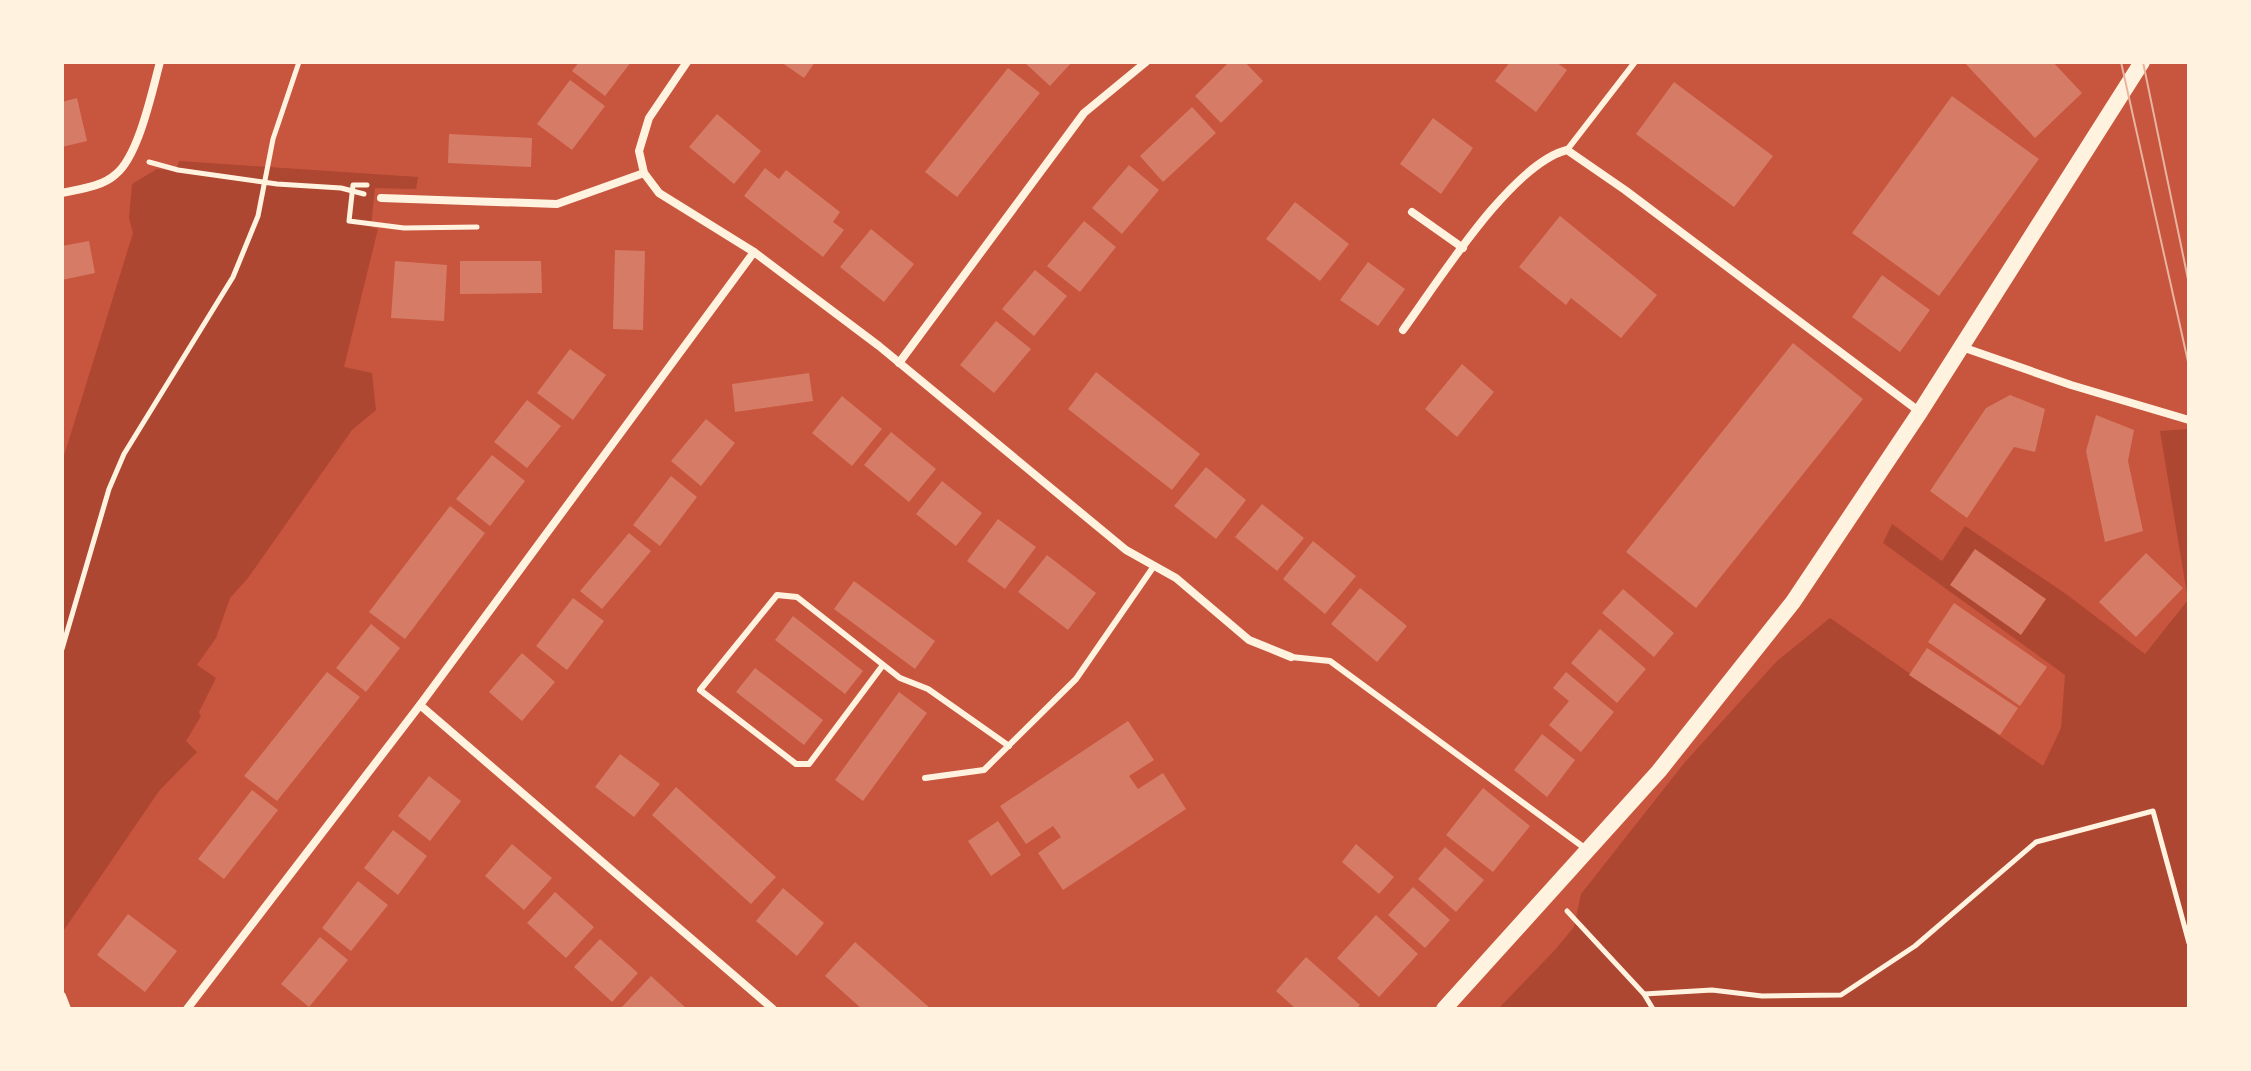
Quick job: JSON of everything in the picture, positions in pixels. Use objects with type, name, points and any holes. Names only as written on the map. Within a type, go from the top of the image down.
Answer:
[{"type":"main road","points":[[1444,1009],[1659,771],[1793,602],[1920,412],[2142,62]]},
{"type":"street","points":[[62,193],[96,185],[116,175],[128,157],[144,120],[160,62]]},
{"type":"street","points":[[687,62],[649,118],[639,151],[644,173],[659,193],[754,252],[899,363],[1126,550],[1176,578],[1249,640],[1291,657]]},
{"type":"street","points":[[899,363],[1084,113],[1146,62]]},
{"type":"street","points":[[1403,330],[1507,192],[1553,154],[1567,150],[1625,190],[1920,412]]},
{"type":"street","points":[[381,198],[557,204],[644,173]]},
{"type":"street","points":[[1412,212],[1463,248]]},
{"type":"street","points":[[187,1009],[420,705],[754,252]]},
{"type":"street","points":[[1961,347],[2106,396],[2189,420]]},
{"type":"street","points":[[420,705],[773,1009]]},
{"type":"street","points":[[62,996],[67,1009]]},
{"type":"lane","points":[[1567,150],[1635,62]]},
{"type":"lane","points":[[925,778],[984,770],[1076,679],[1154,566]]},
{"type":"lane","points":[[883,665],[809,764],[796,764],[700,690],[777,595],[797,597],[900,678],[928,689],[1009,746]]},
{"type":"lane","points":[[1291,657],[1330,661],[1588,850]]},
{"type":"path","points":[[62,649],[109,489],[131,442],[233,277],[258,216],[273,139],[299,62]]},
{"type":"path","points":[[128,157],[178,170],[264,182],[341,188],[353,192]]},
{"type":"path","points":[[1644,994],[1712,990],[1762,996],[1841,995],[1915,946],[2036,842],[2153,811],[2189,943]]},
{"type":"path","points":[[1550,893],[1644,994],[1653,1009]]},
{"type":"shaded area","points":[[179,161],[418,177],[416,189],[375,188],[371,227],[378,229],[344,367],[372,373],[376,410],[352,430],[248,578],[230,598],[216,638],[197,665],[216,678],[199,712],[201,716],[186,741],[197,752],[159,791],[62,933],[62,462],[133,233],[129,218],[132,184],[157,169],[176,171]]},
{"type":"shaded area","points":[[2189,429],[2189,1009],[1498,1009],[1574,927],[1581,894],[1685,762],[1777,661],[1830,618],[2043,766],[2061,728],[2065,675],[1883,543],[1892,524],[1942,561],[1965,526],[2066,594],[2145,654],[2188,600],[2160,431]]},
{"type":"building","points":[[579,62],[631,62],[605,96],[572,71]]},
{"type":"building","points":[[781,62],[815,62],[804,78]]},
{"type":"building","points":[[1024,62],[1072,62],[1050,86]]},
{"type":"building","points":[[1229,62],[1245,62],[1263,81],[1221,123],[1195,96]]},
{"type":"building","points":[[1510,62],[1556,62],[1567,70],[1536,112],[1495,81]]},
{"type":"building","points":[[1964,62],[2053,62],[2082,93],[2035,138]]},
{"type":"building","points":[[1008,68],[1040,93],[957,197],[925,172]]},
{"type":"building","points":[[570,80],[605,106],[572,150],[537,124]]},
{"type":"building","points":[[1674,82],[1773,156],[1734,207],[1636,134]]},
{"type":"building","points":[[1952,96],[2039,159],[1939,296],[1852,233]]},
{"type":"building","points":[[77,98],[87,141],[62,147],[62,102]]},
{"type":"building","points":[[1192,107],[1216,133],[1163,182],[1140,156]]},
{"type":"building","points":[[717,114],[761,151],[734,184],[689,147]]},
{"type":"building","points":[[1433,118],[1473,148],[1441,194],[1400,164]]},
{"type":"building","points":[[449,134],[532,138],[531,167],[448,163]]},
{"type":"building","points":[[1129,165],[1159,190],[1122,234],[1092,208]]},
{"type":"building","points":[[765,168],[779,179],[786,170],[840,212],[833,222],[844,230],[823,257],[744,196]]},
{"type":"building","points":[[1295,202],[1349,244],[1320,281],[1266,239]]},
{"type":"building","points":[[1560,216],[1657,295],[1621,338],[1571,298],[1566,305],[1519,267]]},
{"type":"building","points":[[1084,221],[1116,247],[1080,292],[1047,266]]},
{"type":"building","points":[[871,229],[914,264],[884,302],[840,267]]},
{"type":"building","points":[[89,241],[95,273],[62,280],[62,246]]},
{"type":"building","points":[[615,250],[645,251],[643,330],[613,329]]},
{"type":"building","points":[[395,261],[447,265],[444,321],[391,318]]},
{"type":"building","points":[[460,261],[541,261],[542,293],[460,294]]},
{"type":"building","points":[[1368,262],[1405,289],[1378,326],[1340,300]]},
{"type":"building","points":[[1035,270],[1067,296],[1034,336],[1002,309]]},
{"type":"building","points":[[1882,275],[1930,310],[1900,352],[1852,317]]},
{"type":"building","points":[[996,321],[1031,349],[994,393],[960,365]]},
{"type":"building","points":[[1793,343],[1863,399],[1696,608],[1626,552]]},
{"type":"building","points":[[570,349],[606,375],[573,420],[537,393]]},
{"type":"building","points":[[1462,364],[1494,392],[1457,437],[1425,409]]},
{"type":"building","points":[[1096,372],[1200,454],[1172,490],[1068,409]]},
{"type":"building","points":[[809,373],[813,401],[735,412],[732,384]]},
{"type":"building","points":[[2010,395],[2045,409],[2035,452],[2014,447],[1967,518],[1930,491],[1986,408]]},
{"type":"building","points":[[842,396],[882,429],[852,466],[812,433]]},
{"type":"building","points":[[527,400],[561,426],[527,468],[494,442]]},
{"type":"building","points":[[2096,415],[2134,430],[2128,461],[2143,531],[2105,542],[2086,451]]},
{"type":"building","points":[[706,419],[735,443],[701,486],[671,461]]},
{"type":"building","points":[[891,432],[936,469],[909,502],[864,465]]},
{"type":"building","points":[[492,455],[525,481],[490,526],[456,499]]},
{"type":"building","points":[[1206,467],[1246,500],[1216,539],[1174,506]]},
{"type":"building","points":[[671,476],[697,497],[660,546],[633,525]]},
{"type":"building","points":[[942,481],[982,513],[956,546],[916,514]]},
{"type":"building","points":[[1262,504],[1304,538],[1277,571],[1235,537]]},
{"type":"building","points":[[450,506],[485,533],[405,639],[369,612]]},
{"type":"building","points":[[998,519],[1036,547],[1005,589],[967,561]]},
{"type":"building","points":[[629,533],[651,551],[602,609],[580,591]]},
{"type":"building","points":[[1313,541],[1356,576],[1325,614],[1283,579]]},
{"type":"building","points":[[1975,549],[2046,599],[2021,635],[1950,585]]},
{"type":"building","points":[[2146,553],[2183,588],[2136,637],[2099,602]]},
{"type":"building","points":[[1047,555],[1096,593],[1068,630],[1018,592]]},
{"type":"building","points":[[854,581],[935,641],[915,669],[834,609]]},
{"type":"building","points":[[1360,588],[1407,626],[1377,662],[1331,624]]},
{"type":"building","points":[[1623,589],[1674,633],[1654,657],[1602,613]]},
{"type":"building","points":[[573,598],[604,621],[567,670],[536,646]]},
{"type":"building","points":[[1954,603],[2047,667],[2020,706],[1928,642]]},
{"type":"building","points":[[793,616],[863,671],[845,694],[775,640]]},
{"type":"building","points":[[371,624],[400,648],[366,692],[336,668]]},
{"type":"building","points":[[1600,629],[1646,669],[1617,703],[1571,663]]},
{"type":"building","points":[[1927,648],[2018,708],[2000,735],[1909,675]]},
{"type":"building","points":[[522,653],[555,682],[522,721],[489,692]]},
{"type":"building","points":[[755,668],[823,720],[804,745],[736,692]]},
{"type":"building","points":[[327,672],[360,697],[277,801],[244,776]]},
{"type":"building","points":[[1566,672],[1614,712],[1581,752],[1549,725],[1569,701],[1553,688]]},
{"type":"building","points":[[899,692],[927,713],[863,801],[835,780]]},
{"type":"building","points":[[1128,721],[1154,760],[1129,776],[1138,789],[1163,773],[1186,809],[1063,890],[1038,853],[1061,837],[1053,826],[1026,844],[1000,806]]},
{"type":"building","points":[[1542,734],[1575,760],[1547,797],[1514,770]]},
{"type":"building","points":[[620,754],[660,784],[634,817],[595,787]]},
{"type":"building","points":[[429,776],[461,801],[430,841],[398,816]]},
{"type":"building","points":[[676,787],[776,877],[751,904],[652,815]]},
{"type":"building","points":[[1483,788],[1530,826],[1493,872],[1446,835]]},
{"type":"building","points":[[252,790],[278,810],[224,879],[198,859]]},
{"type":"building","points":[[998,821],[1021,855],[991,876],[968,841]]},
{"type":"building","points":[[393,830],[427,856],[398,895],[364,868]]},
{"type":"building","points":[[512,844],[552,878],[524,910],[485,876]]},
{"type":"building","points":[[1356,844],[1394,877],[1379,894],[1342,862]]},
{"type":"building","points":[[1445,847],[1484,880],[1456,912],[1418,879]]},
{"type":"building","points":[[358,881],[388,905],[351,951],[322,928]]},
{"type":"building","points":[[1413,887],[1450,920],[1425,948],[1388,915]]},
{"type":"building","points":[[783,888],[824,923],[797,956],[756,921]]},
{"type":"building","points":[[555,892],[594,927],[566,958],[527,923]]},
{"type":"building","points":[[128,914],[177,951],[145,992],[97,955]]},
{"type":"building","points":[[1376,915],[1418,954],[1379,997],[1337,958]]},
{"type":"building","points":[[320,937],[348,960],[309,1007],[281,984]]},
{"type":"building","points":[[600,939],[638,973],[612,1002],[574,967]]},
{"type":"building","points":[[855,942],[931,1009],[862,1009],[825,976]]},
{"type":"building","points":[[1306,957],[1360,1005],[1356,1009],[1296,1009],[1276,991]]},
{"type":"building","points":[[651,976],[687,1009],[620,1009]]},
{"type":"tram line","points":[[2121,62],[2189,366]]},
{"type":"tram line","points":[[2143,62],[2189,284]]}]
